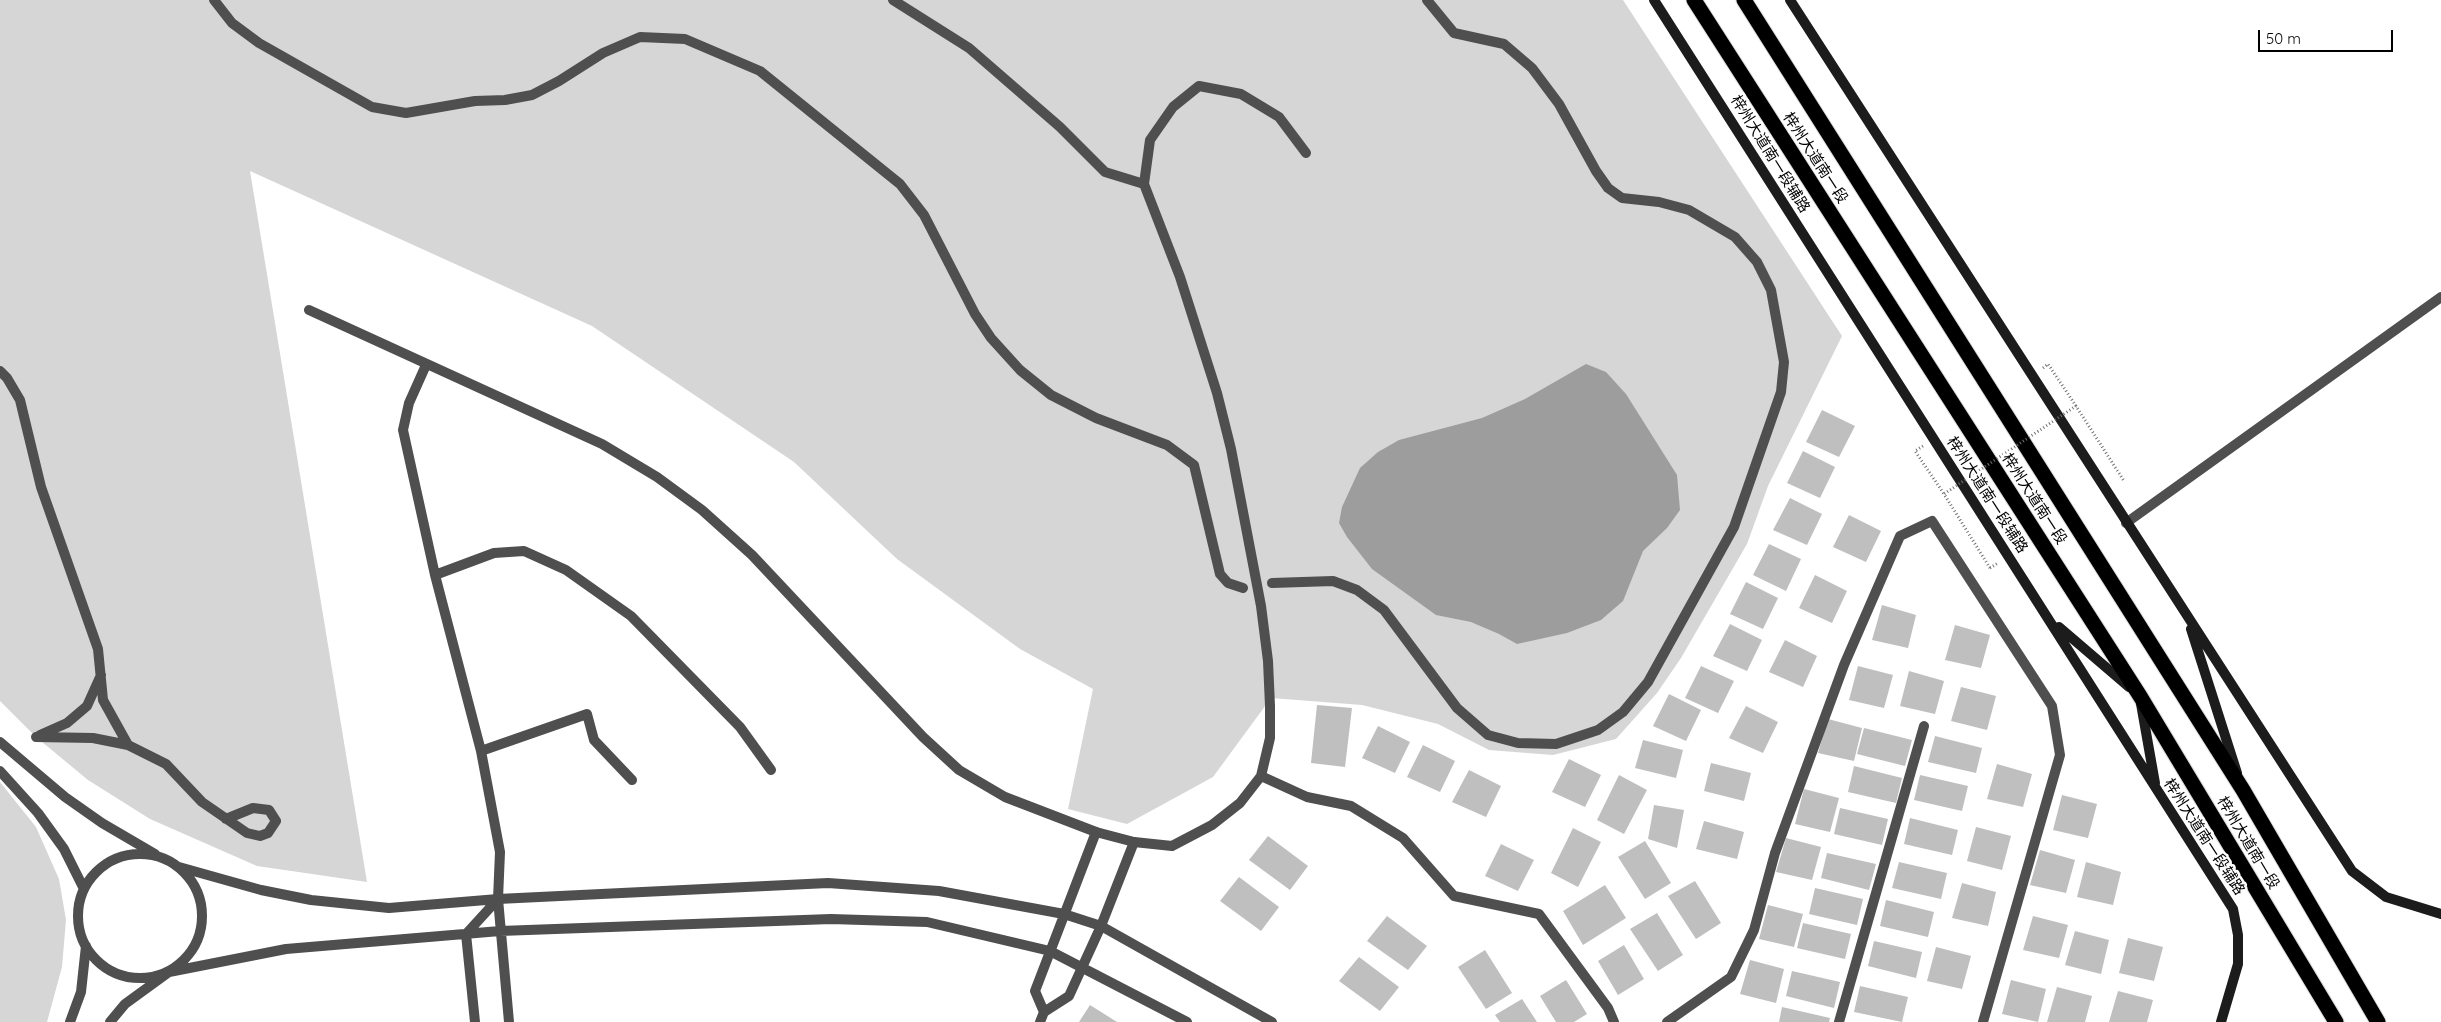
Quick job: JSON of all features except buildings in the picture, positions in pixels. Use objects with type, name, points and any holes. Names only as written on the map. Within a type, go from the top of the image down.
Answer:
[{"type":"highway","name":"梓州大道南一段","points":[[1694,0],[2140,696],[2336,1022]]},
{"type":"highway","name":"梓州大道南一段","points":[[1744,0],[2243,790],[2378,1022]]},
{"type":"main road","name":"梓州大道南一段辅路","points":[[1654,0],[2233,909],[2238,934],[2238,964],[2221,1022]]},
{"type":"main road","points":[[1790,0],[2352,871],[2386,897],[2441,914]]},
{"type":"main road","points":[[2186,616],[2243,790]]},
{"type":"main road","points":[[2050,620],[2140,696],[2155,788]]},
{"type":"street","points":[[214,0],[232,23],[259,43],[372,107],[406,113],[475,101],[505,100],[532,95],[559,81],[603,53],[640,37],[685,39],[760,71],[900,184],[924,215],[975,314],[991,338],[1020,370],[1051,395],[1096,418],[1167,445],[1194,465],[1220,574],[1228,583],[1243,588]]},
{"type":"street","points":[[893,0],[969,48],[1060,128],[1105,172],[1144,184]]},
{"type":"street","points":[[1272,584],[1333,581],[1357,590],[1384,610],[1457,708],[1488,735],[1518,744],[1556,744],[1598,730],[1623,712],[1648,682],[1734,527],[1781,392],[1784,362],[1771,290],[1757,262],[1735,237],[1688,210],[1659,202],[1622,198],[1615,193],[1596,171],[1559,104],[1532,68],[1504,44],[1454,33],[1427,0]]},
{"type":"street","points":[[309,310],[602,444],[657,477],[702,510],[752,555],[923,737],[960,770],[1005,797],[1096,832],[1134,842],[1172,846],[1212,825],[1240,803],[1262,776],[1270,738],[1268,660],[1261,606],[1231,449],[1217,392],[1180,277],[1144,184],[1150,140],[1173,107],[1199,86],[1242,94],[1279,117],[1306,153]]},
{"type":"street","points":[[2126,523],[2441,297]]},
{"type":"street","points":[[426,365],[408,403],[403,430],[435,574],[481,751],[500,852],[498,899],[509,1022]]},
{"type":"street","points":[[0,371],[7,378],[20,400],[41,487],[98,649],[102,674],[103,700],[128,745]]},
{"type":"street","points":[[1667,1022],[1731,977],[1754,930],[1775,853],[1844,665],[1900,536],[1932,521],[2052,706],[2060,755],[1983,1022]]},
{"type":"street","points":[[435,574],[494,553],[524,550],[566,570],[631,616],[740,727],[771,770]]},
{"type":"street","points":[[102,674],[86,706],[67,724],[36,737],[93,738],[128,745],[166,764],[202,802],[226,819]]},
{"type":"street","points":[[481,751],[587,714],[594,740],[632,780]]},
{"type":"street","points":[[1839,1022],[1924,726]]},
{"type":"street","points":[[0,742],[72,802],[102,823],[160,857],[179,867],[261,890],[311,900],[389,908],[498,899],[828,883],[939,891],[1064,914],[1100,926],[1272,1022]]},
{"type":"street","points":[[0,771],[38,813],[64,849],[84,889]]},
{"type":"street","points":[[1262,776],[1307,797],[1351,806],[1403,838],[1454,896],[1540,914],[1608,1008],[1614,1022]]},
{"type":"street","points":[[1096,832],[1035,990],[1042,1017],[1069,996],[1134,842]]},
{"type":"street","points":[[160,857],[138,854],[116,858],[98,870],[84,889],[78,908],[79,928],[86,946],[101,965],[122,976],[146,978],[286,949],[500,931],[831,919],[917,922],[1050,951],[1083,966],[1187,1022]]},
{"type":"street","points":[[110,1022],[125,1004],[188,956],[200,934],[203,910],[196,886],[179,867]]},
{"type":"street","points":[[475,1022],[466,934],[498,899]]},
{"type":"street","points":[[70,1022],[81,992],[86,946]]},
{"type":"path","points":[[2048,364],[2124,481]]},
{"type":"path","points":[[1944,494],[2076,406]]},
{"type":"path","points":[[1915,450],[1990,568]]},
{"type":"shaded area","points":[[0,0],[1623,0],[1842,336],[1768,486],[1747,544],[1681,658],[1657,693],[1616,739],[1553,755],[1489,750],[1438,724],[1362,705],[1271,698],[1213,777],[1127,824],[1068,809],[1093,689],[1020,649],[897,559],[794,462],[592,326],[250,171],[367,882],[257,866],[150,819],[88,780],[36,737],[0,701]]},
{"type":"shaded area","points":[[1586,364],[1606,372],[1626,394],[1677,475],[1680,510],[1667,528],[1643,551],[1623,601],[1601,620],[1567,633],[1517,644],[1471,622],[1436,615],[1372,569],[1347,537],[1339,523],[1342,507],[1360,468],[1378,452],[1399,440],[1482,418],[1525,399]]},
{"type":"shaded area","points":[[0,782],[36,827],[59,879],[66,920],[62,967],[47,1022],[0,1022]]}]
